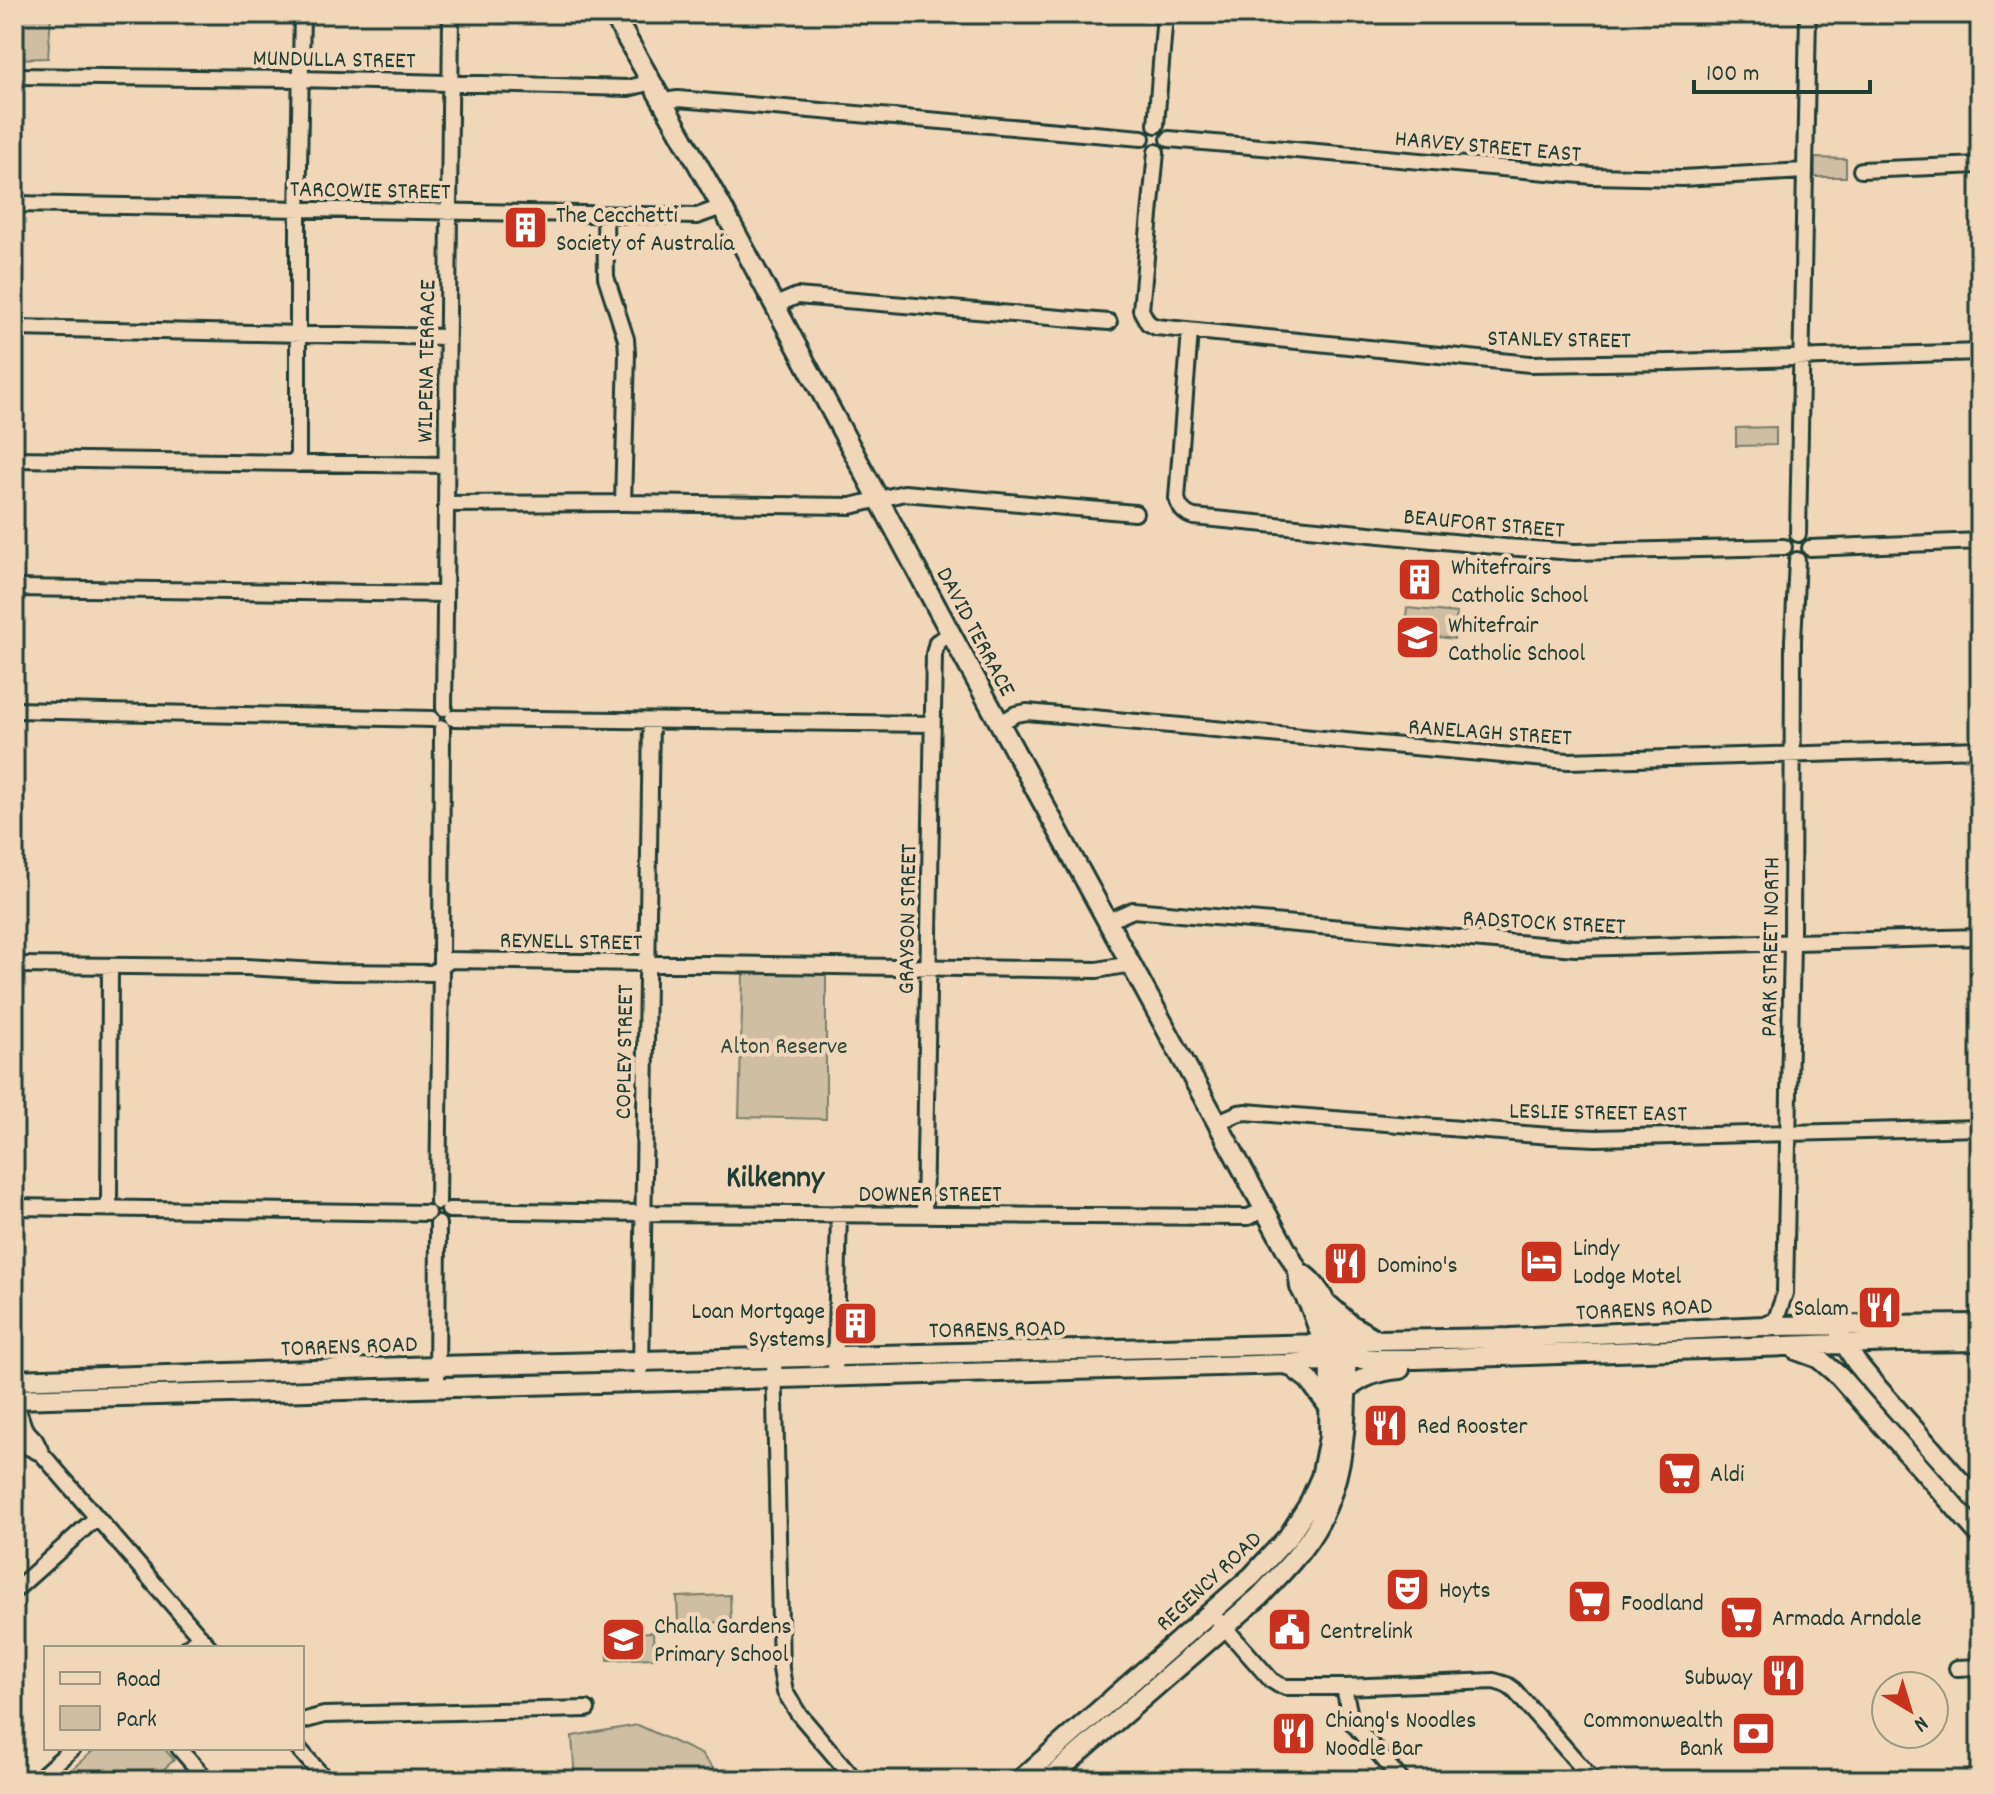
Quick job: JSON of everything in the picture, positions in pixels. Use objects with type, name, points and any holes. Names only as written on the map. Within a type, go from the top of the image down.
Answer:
[{"type":"main road","name":"DAVID TERRACE","points":[[613,14],[776,305],[951,634],[1218,1122],[1298,1271],[1300,1287],[1335,1352]]},
{"type":"main road","name":"DAVID TERRACE","points":[[1298,1271],[1312,1279],[1328,1305],[1335,1352]]},
{"type":"main road","points":[[1328,1305],[1350,1324],[1377,1340]]},
{"type":"main road","name":"TORRENS ROAD","points":[[14,1394],[641,1383],[835,1376],[992,1362],[1335,1352],[1416,1359],[1782,1346],[1836,1336],[1980,1324]]},
{"type":"main road","name":"TORRENS ROAD","points":[[14,1394],[437,1366],[774,1357],[1288,1364],[1377,1340],[1510,1338],[1764,1326],[1899,1342],[1980,1341]]},
{"type":"main road","points":[[1836,1336],[1979,1507]]},
{"type":"main road","points":[[1836,1336],[1838,1355],[1922,1456],[1920,1468]]},
{"type":"main road","points":[[1875,1385],[1871,1373],[1873,1363],[1879,1353],[1899,1342]]},
{"type":"main road","points":[[1782,1346],[1818,1358],[1839,1376],[1980,1534]]},
{"type":"main road","name":"REGENCY ROAD","points":[[1048,1780],[1259,1597],[1290,1566],[1319,1524],[1339,1472],[1346,1426],[1347,1389],[1335,1352]]},
{"type":"main road","name":"REGENCY ROAD","points":[[1020,1780],[1211,1612],[1288,1537],[1308,1506],[1321,1477],[1329,1437],[1335,1352]]},
{"type":"main road","points":[[1347,1389],[1362,1378],[1380,1371],[1400,1369],[1416,1359]]},
{"type":"main road","points":[[1288,1364],[1309,1380],[1329,1407]]},
{"type":"street","points":[[298,464],[302,14]]},
{"type":"street","name":"WILPENA TERRACE","points":[[437,1388],[451,14]]},
{"type":"street","points":[[1156,125],[1165,14]]},
{"type":"street","points":[[1798,534],[1808,14]]},
{"type":"street","name":"MUNDULLA STREET","points":[[14,76],[300,79],[628,88],[652,82]]},
{"type":"street","points":[[663,101],[678,99],[1142,138]]},
{"type":"street","points":[[1156,125],[1164,128],[1169,139],[1167,146],[1156,152],[1145,147],[1142,138],[1147,128],[1156,125]]},
{"type":"street","name":"HARVEY STREET EAST","points":[[1169,139],[1593,176],[1682,178],[1804,171]]},
{"type":"street","name":"STANLEY STREET","points":[[1156,152],[1141,302],[1143,317],[1156,327],[1530,364],[1980,352]]},
{"type":"street","points":[[1861,170],[1980,165]]},
{"type":"street","name":"TARCOWIE STREET","points":[[14,204],[697,216],[722,207]]},
{"type":"street","points":[[605,215],[606,277],[626,339],[627,353],[623,503]]},
{"type":"street","points":[[776,305],[797,296],[1109,322]]},
{"type":"street","points":[[14,328],[447,337]]},
{"type":"street","name":"BEAUFORT STREET","points":[[1190,331],[1177,498],[1183,512],[1194,517],[1575,552],[1784,547]]},
{"type":"street","points":[[14,459],[446,465]]},
{"type":"street","points":[[446,504],[851,506],[904,493],[1135,513]]},
{"type":"street","points":[[1798,534],[1807,538],[1810,548],[1808,555],[1797,560],[1787,556],[1784,547],[1788,537],[1798,534]]},
{"type":"street","points":[[1810,548],[1980,541]]},
{"type":"street","name":"PARK STREET NORTH","points":[[1764,1326],[1776,1319],[1785,1293],[1792,943],[1793,640],[1797,560]]},
{"type":"street","points":[[14,588],[445,594]]},
{"type":"street","name":"GRAYSON STREET","points":[[924,1214],[934,647],[951,634]]},
{"type":"street","points":[[14,710],[932,724]]},
{"type":"street","name":"RANELAGH STREET","points":[[1000,723],[1027,712],[1568,761],[1980,749]]},
{"type":"street","name":"COPLEY STREET","points":[[641,1383],[651,721]]},
{"type":"street","name":"RADSTOCK STREET","points":[[1108,921],[1133,910],[1575,948],[1980,937]]},
{"type":"street","name":"REYNELL STREET","points":[[14,965],[246,967],[433,973],[450,960],[1097,970],[1131,964]]},
{"type":"street","points":[[109,1209],[110,967]]},
{"type":"street","name":"LESLIE STREET EAST","points":[[1218,1122],[1246,1112],[1574,1138],[1980,1128]]},
{"type":"street","name":"DOWNER STREET","points":[[14,1207],[1248,1217],[1265,1210]]},
{"type":"street","points":[[835,1376],[839,1214]]},
{"type":"street","points":[[774,1357],[781,1669],[785,1692],[798,1713],[855,1780]]},
{"type":"street","points":[[14,1394],[24,1428],[42,1454],[205,1642]]},
{"type":"street","points":[[14,1432],[28,1447],[42,1454]]},
{"type":"street","points":[[14,1591],[96,1518]]},
{"type":"street","points":[[1211,1612],[1271,1680],[1279,1685],[1344,1687],[1494,1681],[1507,1685],[1593,1780]]},
{"type":"street","points":[[1957,1668],[1980,1667]]},
{"type":"street","points":[[1344,1687],[1351,1721],[1401,1780]]},
{"type":"street","points":[[304,1720],[324,1715],[587,1709]]},
{"type":"street","points":[[37,1780],[71,1750]]},
{"type":"street","points":[[181,1750],[207,1780]]},
{"type":"street","points":[[300,1750],[326,1780]]},
{"type":"green space","points":[[14,14],[51,14],[48,58],[14,59]]},
{"type":"green space","points":[[1815,158],[1846,159],[1846,177],[1815,177]]},
{"type":"green space","points":[[1776,427],[1776,445],[1736,446],[1736,428]]},
{"type":"green space","points":[[1407,608],[1457,613],[1454,639],[1404,633]]},
{"type":"green space","name":"Alton Reserve","points":[[743,973],[826,973],[826,1119],[739,1117]]},
{"type":"green space","points":[[730,1595],[731,1622],[678,1624],[677,1597]]},
{"type":"green space","points":[[653,1632],[654,1658],[608,1660],[607,1634]]},
{"type":"green space","points":[[638,1725],[701,1754],[723,1780],[575,1780],[572,1736]]},
{"type":"green space","points":[[94,1750],[166,1750],[174,1760],[152,1780],[60,1780]]},
{"type":"place","name":"The Cecchetti Society of Australia","points":[[525,228]]},
{"type":"place","name":"Whitefrairs Catholic School","points":[[1420,580]]},
{"type":"place","name":"Whitefrair Catholic School","points":[[1417,638]]},
{"type":"place","name":"Lindy Lodge Motel","points":[[1542,1261]]},
{"type":"place","name":"Domino's","points":[[1346,1264]]},
{"type":"place","name":"Salam","points":[[1880,1307]]},
{"type":"place","name":"Loan Mortgage Systems","points":[[856,1324]]},
{"type":"place","name":"Red Rooster","points":[[1386,1425]]},
{"type":"place","name":"Aldi","points":[[1679,1473]]},
{"type":"place","name":"Hoyts","points":[[1408,1589]]},
{"type":"place","name":"Foodland","points":[[1590,1602]]},
{"type":"place","name":"Armada Arndale","points":[[1741,1617]]},
{"type":"place","name":"Centrelink","points":[[1289,1630]]},
{"type":"place","name":"Challa Gardens Primary School","points":[[623,1639]]},
{"type":"place","name":"Subway","points":[[1783,1676]]},
{"type":"place","name":"Chiang's Noodles Noodle Bar","points":[[1294,1733]]},
{"type":"place","name":"Commonwealth Bank","points":[[1754,1733]]},
{"type":"district","name":"Kilkenny","points":[[775,1175]]}]
